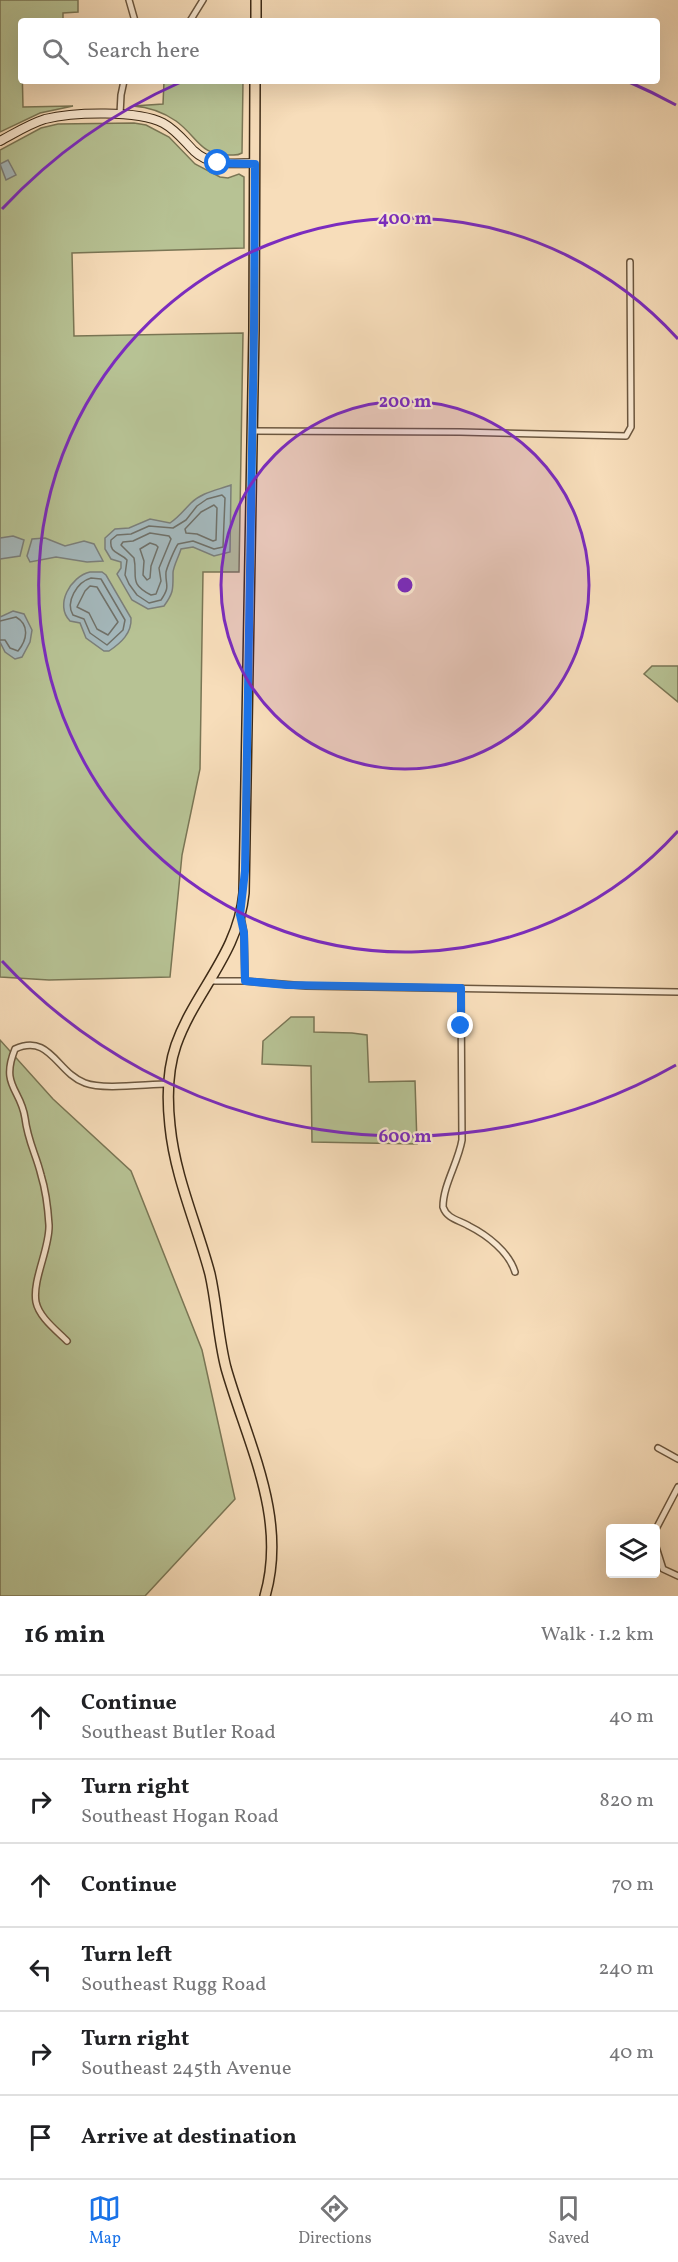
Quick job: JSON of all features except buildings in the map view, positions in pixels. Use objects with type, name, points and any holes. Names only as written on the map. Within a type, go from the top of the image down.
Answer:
[{"type":"main road","points":[[256,0],[256,18]]},
{"type":"main road","points":[[255,84],[253,432],[245,861],[238,928],[176,1045],[168,1084],[170,1128],[178,1171],[209,1273],[226,1367],[269,1509],[272,1553],[265,1596]]},
{"type":"main road","points":[[0,141],[45,119],[62,116],[120,114],[143,116],[162,123],[176,132],[196,153],[207,160],[223,164],[255,164]]},
{"type":"street","points":[[129,0],[134,18]]},
{"type":"street","points":[[192,18],[203,0]]},
{"type":"street","points":[[120,114],[123,84]]},
{"type":"street","points":[[253,432],[451,432],[626,436],[631,427],[630,262]]},
{"type":"street","points":[[240,915],[244,933],[245,981]]},
{"type":"street","points":[[210,981],[245,981],[287,985],[678,992]]},
{"type":"street","points":[[461,988],[462,1140],[460,1155],[445,1194],[443,1207],[449,1217],[488,1238],[505,1254],[515,1272]]},
{"type":"street","points":[[67,1341],[45,1317],[36,1302],[49,1228],[42,1178],[28,1142],[23,1109],[11,1084],[9,1066],[11,1059],[15,1049],[33,1044],[40,1046],[70,1074],[85,1083],[168,1084]]},
{"type":"street","points":[[658,1448],[678,1458]]},
{"type":"street","points":[[659,1524],[678,1487]]},
{"type":"street","points":[[660,1559],[663,1569],[678,1576]]},
{"type":"green space","points":[[0,0],[78,0],[78,12],[63,13],[63,18],[18,18],[18,84],[22,84],[23,107],[73,106],[40,113],[0,132]]},
{"type":"green space","points":[[164,84],[243,84],[242,153],[234,155],[211,152],[171,118],[155,110],[133,106],[163,104]]},
{"type":"green space","points":[[134,123],[146,125],[169,137],[195,164],[220,177],[228,178],[239,174],[244,177],[244,248],[72,253],[74,336],[243,333],[239,572],[203,572],[200,769],[182,855],[170,977],[49,980],[0,977],[0,150],[41,128],[58,124]]},
{"type":"green space","points":[[652,666],[678,666],[678,702],[644,674]]},
{"type":"green space","points":[[291,1017],[314,1017],[314,1032],[367,1035],[369,1082],[415,1081],[417,1144],[312,1142],[311,1066],[262,1064],[263,1041]]},
{"type":"green space","points":[[0,1040],[53,1099],[131,1171],[202,1350],[235,1499],[145,1596],[0,1596]]},
{"type":"water","points":[[8,160],[16,175],[6,180],[0,164]]},
{"type":"water","points":[[231,485],[230,552],[214,556],[193,547],[181,549],[173,571],[170,597],[164,606],[148,609],[132,600],[117,574],[121,568],[121,562],[111,559],[105,549],[105,538],[115,529],[129,528],[150,519],[170,523],[200,496]]},
{"type":"water","points":[[13,536],[24,540],[20,556],[0,559],[0,538]]},
{"type":"water","points":[[45,538],[65,546],[84,541],[94,544],[103,561],[87,562],[56,557],[30,562],[27,556],[32,539]]},
{"type":"water","points":[[90,572],[102,572],[106,575],[131,618],[130,628],[125,637],[109,651],[104,651],[86,638],[80,623],[70,621],[65,614],[64,600],[71,585]]},
{"type":"water","points":[[13,611],[24,614],[32,630],[30,642],[22,657],[15,659],[5,652],[0,642],[0,617]]},
{"type":"route","points":[[218,163],[255,164],[245,871],[240,915],[244,933],[245,981],[287,985],[461,988],[461,1026]]}]
